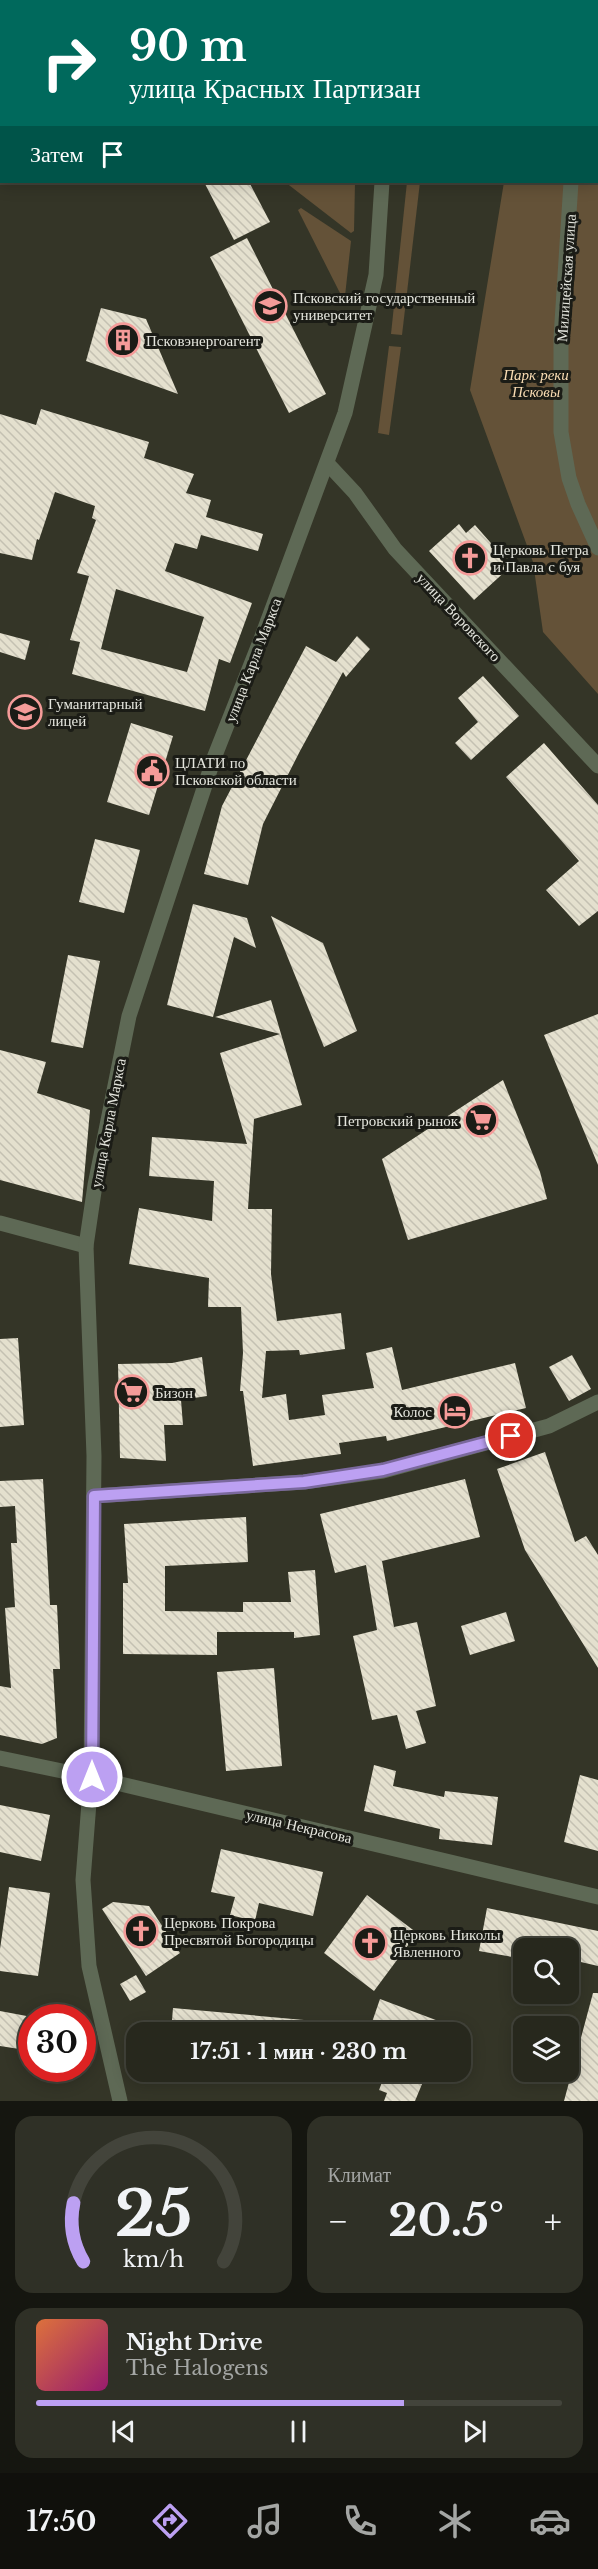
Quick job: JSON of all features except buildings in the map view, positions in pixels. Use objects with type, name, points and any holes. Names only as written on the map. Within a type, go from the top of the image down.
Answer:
[{"type":"street","name":"улица Карла Маркса","points":[[120,2101],[95,1994],[86,1937],[83,1880],[92,1777],[94,1496],[86,1246],[95,1185],[129,1016],[214,758],[345,413],[376,275],[382,183]]},
{"type":"street","name":"Милицейская улица","points":[[571,183],[561,338],[561,432],[569,478],[598,548]]},
{"type":"street","name":"улица Воровского","points":[[327,463],[355,493],[395,549],[598,766]]},
{"type":"street","points":[[0,1223],[86,1246]]},
{"type":"street","points":[[94,1496],[304,1482],[383,1470],[549,1426],[598,1402]]},
{"type":"street","name":"улица Некрасова","points":[[0,1758],[92,1777],[598,1897]]},
{"type":"green space","points":[[286,183],[355,183],[354,231],[351,233]]},
{"type":"green space","points":[[407,183],[420,183],[402,335],[391,334]]},
{"type":"green space","name":"Парк реки Псковы","points":[[504,183],[598,183],[598,694],[543,632],[533,562],[470,390]]},
{"type":"green space","points":[[301,208],[351,241],[345,296],[342,297],[298,210]]},
{"type":"green space","points":[[389,346],[401,347],[389,435],[378,433]]},
{"type":"place","name":"Псковский государственный университет","points":[[270,306]]},
{"type":"place","name":"Псковэнергоагент","points":[[123,340]]},
{"type":"place","name":"Церковь Петра и Павла с буя","points":[[470,558]]},
{"type":"place","name":"Гуманитарный лицей","points":[[25,712]]},
{"type":"place","name":"ЦЛАТИ по Псковской области","points":[[152,771]]},
{"type":"place","name":"Петровский рынок","points":[[481,1120]]},
{"type":"place","name":"Бизон","points":[[132,1392]]},
{"type":"place","name":"Колос","points":[[455,1411]]},
{"type":"place","name":"Церковь Покрова Пресвятой Богородицы","points":[[141,1931]]},
{"type":"place","name":"Церковь Николы Явленного","points":[[370,1943]]},
{"type":"route","points":[[92,1777],[94,1496],[304,1482],[383,1470],[511,1436]]}]
